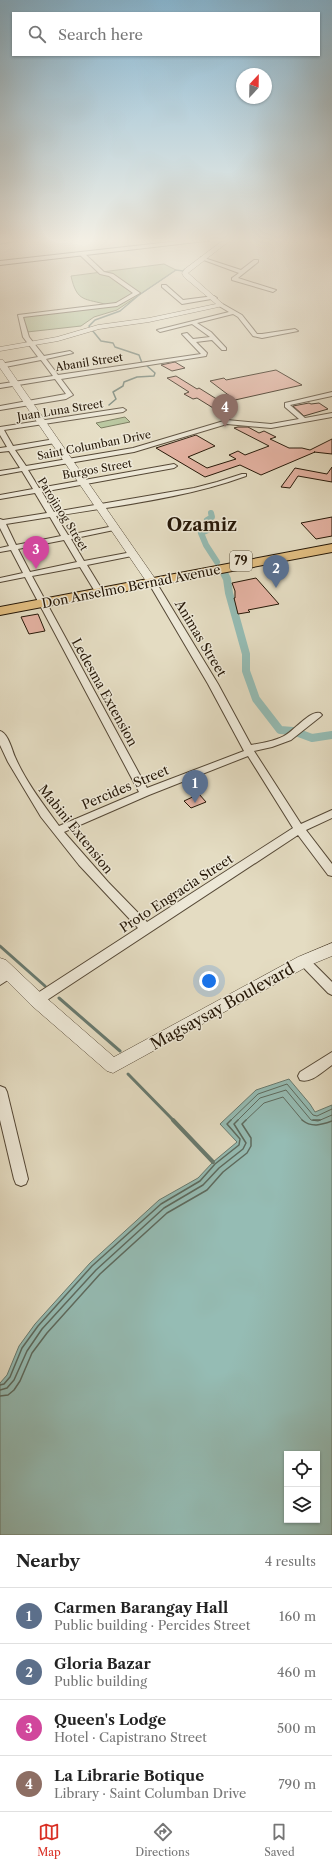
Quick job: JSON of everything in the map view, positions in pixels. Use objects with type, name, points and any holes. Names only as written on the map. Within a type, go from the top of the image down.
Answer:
[{"type":"main road","name":"Don Anselmo Bernad Avenue","points":[[0,607],[41,601],[332,544]]},
{"type":"main road","name":"Don Anselmo Bernad Avenue","points":[[0,611],[97,588],[332,548]]},
{"type":"street","points":[[0,408],[69,396],[24,334],[20,317],[21,315],[59,311]]},
{"type":"street","points":[[0,349],[58,339],[98,327],[157,319],[195,311]]},
{"type":"street","points":[[160,330],[234,312],[240,316],[256,336],[295,331]]},
{"type":"street","points":[[193,322],[205,330],[224,349]]},
{"type":"street","points":[[185,334],[192,341],[214,338]]},
{"type":"street","name":"Abanil Street","points":[[0,386],[204,355],[204,352],[192,341]]},
{"type":"street","points":[[1,364],[70,353]]},
{"type":"street","name":"Animas Street","points":[[1,364],[151,580],[213,684],[249,750],[299,829],[332,872]]},
{"type":"street","points":[[304,420],[287,406],[287,404],[332,394]]},
{"type":"street","name":"Juan Luna Street","points":[[0,429],[123,410]]},
{"type":"street","name":"Saint Columban Drive","points":[[0,473],[134,450],[227,422],[271,426],[332,414]]},
{"type":"street","name":"Parojinog Street","points":[[0,429],[10,448],[97,588]]},
{"type":"street","points":[[0,450],[55,441]]},
{"type":"street","name":"Burgos Street","points":[[0,497],[174,466]]},
{"type":"street","points":[[0,522],[200,488],[244,474]]},
{"type":"street","name":"Ledesma Extension","points":[[0,522],[145,793]]},
{"type":"street","points":[[0,550],[114,528]]},
{"type":"street","points":[[0,580],[132,554]]},
{"type":"street","name":"Percides Street","points":[[57,831],[249,750],[269,745],[294,733],[317,715]]},
{"type":"street","name":"Mabini Extension","points":[[0,734],[16,770],[32,799],[57,831],[108,890],[147,930]]},
{"type":"street","name":"Proto Engracia Street","points":[[37,1000],[147,930],[299,829],[332,814]]},
{"type":"street","name":"Magsaysay Boulevard","points":[[37,1000],[113,1066],[304,960],[332,949]]},
{"type":"street","points":[[304,960],[332,990]]},
{"type":"street","points":[[3,972],[37,1000]]},
{"type":"street","points":[[305,1076],[332,1058]]},
{"type":"street","points":[[0,1092],[21,1179]]},
{"type":"green space","points":[[68,311],[115,311],[94,317],[81,326],[27,332],[22,317]]},
{"type":"green space","points":[[125,417],[130,422],[101,428],[96,423]]},
{"type":"water","points":[[289,1079],[315,1112],[332,1105],[332,1535],[0,1535],[0,1383],[7,1375],[19,1346],[35,1324],[90,1263],[159,1200],[198,1178],[213,1162],[237,1142],[220,1124],[256,1090]]},
{"type":"building","points":[[175,362],[185,368],[172,371],[161,365]]},
{"type":"building","points":[[276,370],[302,385],[235,400],[210,381],[224,378],[226,380]]},
{"type":"building","points":[[176,376],[231,408],[218,411],[197,398],[193,399],[184,394],[189,392],[167,378]]},
{"type":"building","points":[[319,403],[328,409],[304,416],[293,406]]},
{"type":"building","points":[[248,427],[259,433],[264,431],[276,437],[270,439],[289,448],[302,448],[310,450],[332,439],[332,454],[315,452],[261,475],[240,465],[205,477],[156,448],[196,435],[215,446],[188,457],[207,468],[236,459],[229,455],[238,451],[245,455],[269,446],[234,428]]},
{"type":"building","points":[[332,467],[332,482],[298,476],[290,488],[281,487],[295,468],[327,474]]},
{"type":"building","points":[[332,517],[332,536],[316,539],[301,523]]},
{"type":"building","points":[[256,578],[279,604],[248,610],[250,612],[238,614],[234,598],[235,591],[232,583]]},
{"type":"building","points":[[38,614],[45,631],[29,634],[21,617]]},
{"type":"building","points":[[199,794],[206,802],[191,808],[184,801]]},
{"type":"waterway","points":[[90,328],[89,326],[95,320],[120,311]]},
{"type":"waterway","points":[[92,330],[101,341],[113,343],[115,347],[139,355],[142,363]]},
{"type":"waterway","points":[[109,405],[116,399],[113,392],[123,386],[124,382],[137,377],[154,376],[155,373],[145,364]]},
{"type":"waterway","points":[[211,513],[212,517],[207,520],[215,527],[201,533],[206,545],[217,562]]},
{"type":"waterway","points":[[223,571],[227,579],[229,593],[246,654],[246,671],[256,699],[280,730],[293,731],[312,738],[332,735]]},
{"type":"waterway","points":[[0,946],[45,986]]},
{"type":"waterway","points":[[59,998],[120,1051]]},
{"type":"waterway","points":[[128,1074],[174,1121]]},
{"type":"waterway","points":[[173,1120],[213,1162]]},
{"type":"place","name":"La Librarie Botique","points":[[225,427]]},
{"type":"place","name":"Queen's Lodge","points":[[36,569]]},
{"type":"place","name":"Gloria Bazar","points":[[276,588]]},
{"type":"place","name":"Carmen Barangay Hall","points":[[195,803]]},
{"type":"district","name":"Ozamiz","points":[[202,525]]}]
